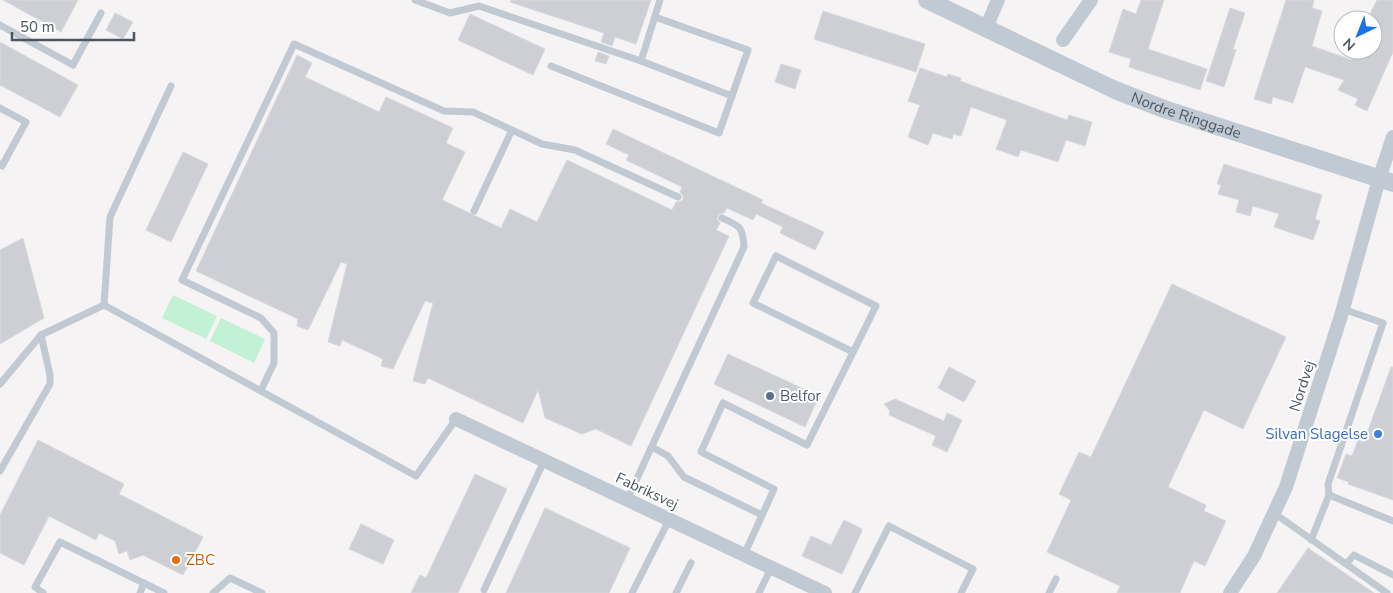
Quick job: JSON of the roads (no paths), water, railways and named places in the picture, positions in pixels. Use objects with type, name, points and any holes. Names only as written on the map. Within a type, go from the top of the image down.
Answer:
[{"type":"street","name":"Nordre Ringgade","points":[[927,0],[1115,90],[1164,109],[1386,181]]},
{"type":"street","points":[[986,28],[998,0]]},
{"type":"street","points":[[1063,40],[1092,0]]},
{"type":"street","name":"Nordvej","points":[[1230,593],[1254,556],[1286,487],[1386,181],[1393,137]]},
{"type":"street","name":"Fabriksvej","points":[[456,419],[825,593]]},
{"type":"lane","points":[[415,0],[450,13],[479,6],[641,61],[732,96]]},
{"type":"lane","points":[[641,61],[660,0]]},
{"type":"lane","points":[[0,25],[73,65],[101,13]]},
{"type":"lane","points":[[551,66],[719,134],[748,50],[655,17]]},
{"type":"lane","points":[[261,390],[274,363],[274,333],[262,318],[182,280],[294,44],[444,111],[473,112],[542,144],[576,150],[678,196]]},
{"type":"lane","points":[[104,305],[110,217],[171,86]]},
{"type":"lane","points":[[0,108],[26,122],[2,166],[0,164]]},
{"type":"lane","points":[[474,211],[512,130]]},
{"type":"lane","points":[[627,500],[744,247],[744,233],[736,224],[722,218]]},
{"type":"lane","points":[[744,555],[774,489],[701,452],[723,403],[808,446],[876,306],[776,256],[753,303],[853,352]]},
{"type":"lane","points":[[0,384],[41,335],[104,305]]},
{"type":"lane","points":[[104,305],[416,476],[456,419]]},
{"type":"lane","points":[[1312,540],[1329,495],[1328,484],[1383,323],[1343,309]]},
{"type":"lane","points":[[0,471],[50,384],[50,374],[41,335]]},
{"type":"lane","points":[[652,446],[668,456],[684,477],[762,515]]},
{"type":"lane","points":[[484,590],[544,461]]},
{"type":"lane","points":[[1329,495],[1393,521]]},
{"type":"lane","points":[[1274,513],[1387,593]]},
{"type":"lane","points":[[632,593],[669,520]]},
{"type":"lane","points":[[856,593],[889,526],[974,569],[961,593]]},
{"type":"lane","points":[[43,593],[35,587],[60,542],[164,593]]},
{"type":"lane","points":[[1346,564],[1354,555],[1393,575]]},
{"type":"lane","points":[[676,593],[691,562]]},
{"type":"lane","points":[[760,593],[771,568]]},
{"type":"lane","points":[[213,593],[230,578],[262,593]]},
{"type":"lane","points":[[1049,593],[1056,578]]},
{"type":"lane","points":[[140,593],[144,583]]},
{"type":"place","name":"Belfor","points":[[770,396]]},
{"type":"place","name":"Silvan Slagelse","points":[[1378,434]]},
{"type":"place","name":"ZBC","points":[[176,560]]}]
